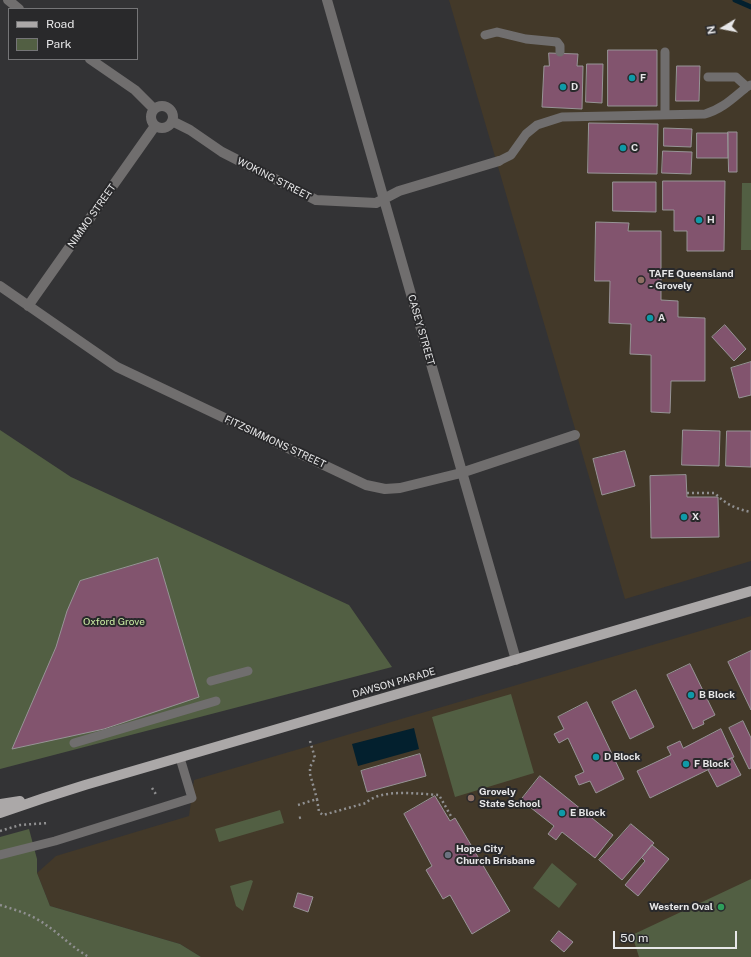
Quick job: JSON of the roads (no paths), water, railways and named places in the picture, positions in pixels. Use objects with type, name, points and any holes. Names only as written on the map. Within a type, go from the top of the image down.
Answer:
[{"type":"main road","name":"DAWSON PARADE","points":[[0,813],[44,798],[751,591]]},
{"type":"main road","name":"DAWSON PARADE","points":[[0,804],[44,798]]},
{"type":"street","points":[[8,0],[18,8]]},
{"type":"street","name":"CASEY STREET","points":[[327,0],[461,473],[516,660]]},
{"type":"street","points":[[91,60],[134,90],[154,109]]},
{"type":"street","points":[[160,106],[167,107],[172,112],[172,121],[166,128],[159,128],[155,126],[151,119],[154,109],[160,106]]},
{"type":"street","name":"WOKING STREET","points":[[172,121],[190,130],[222,152],[316,200],[376,203],[399,190],[499,161]]},
{"type":"street","name":"NIMMO STREET","points":[[28,306],[155,126]]},
{"type":"street","name":"FITZSIMMONS STREET","points":[[0,286],[118,368],[366,485],[385,489],[400,488],[461,473],[575,435]]},
{"type":"lane","points":[[485,35],[497,32],[526,39],[557,42],[560,46],[560,52]]},
{"type":"lane","points":[[665,52],[665,115]]},
{"type":"lane","points":[[499,161],[511,155],[526,134],[537,125],[552,120],[562,117],[705,114],[716,111],[749,86],[736,77],[708,77]]},
{"type":"lane","points":[[211,681],[248,671]]},
{"type":"lane","points":[[74,743],[216,701]]},
{"type":"lane","points":[[0,855],[55,841],[192,798],[180,758]]},
{"type":"water","points":[[414,728],[419,749],[358,766],[352,744]]},
{"type":"waterway","points":[[735,0],[751,7]]},
{"type":"place","name":"F","points":[[632,78]]},
{"type":"place","name":"D","points":[[563,87]]},
{"type":"place","name":"C","points":[[623,148]]},
{"type":"place","name":"H","points":[[699,220]]},
{"type":"place","name":"TAFE Queensland - Grovely","points":[[641,280]]},
{"type":"place","name":"A","points":[[650,318]]},
{"type":"place","name":"X","points":[[684,517]]},
{"type":"place","name":"B Block","points":[[691,695]]},
{"type":"place","name":"D Block","points":[[596,757]]},
{"type":"place","name":"F Block","points":[[686,764]]},
{"type":"place","name":"Grovely State School","points":[[471,798]]},
{"type":"place","name":"E Block","points":[[562,813]]},
{"type":"place","name":"Hope City Church Brisbane","points":[[448,855]]},
{"type":"place","name":"Western Oval","points":[[721,907]]},
{"type":"park label","name":"Oxford Grove","points":[[114,622]]}]
